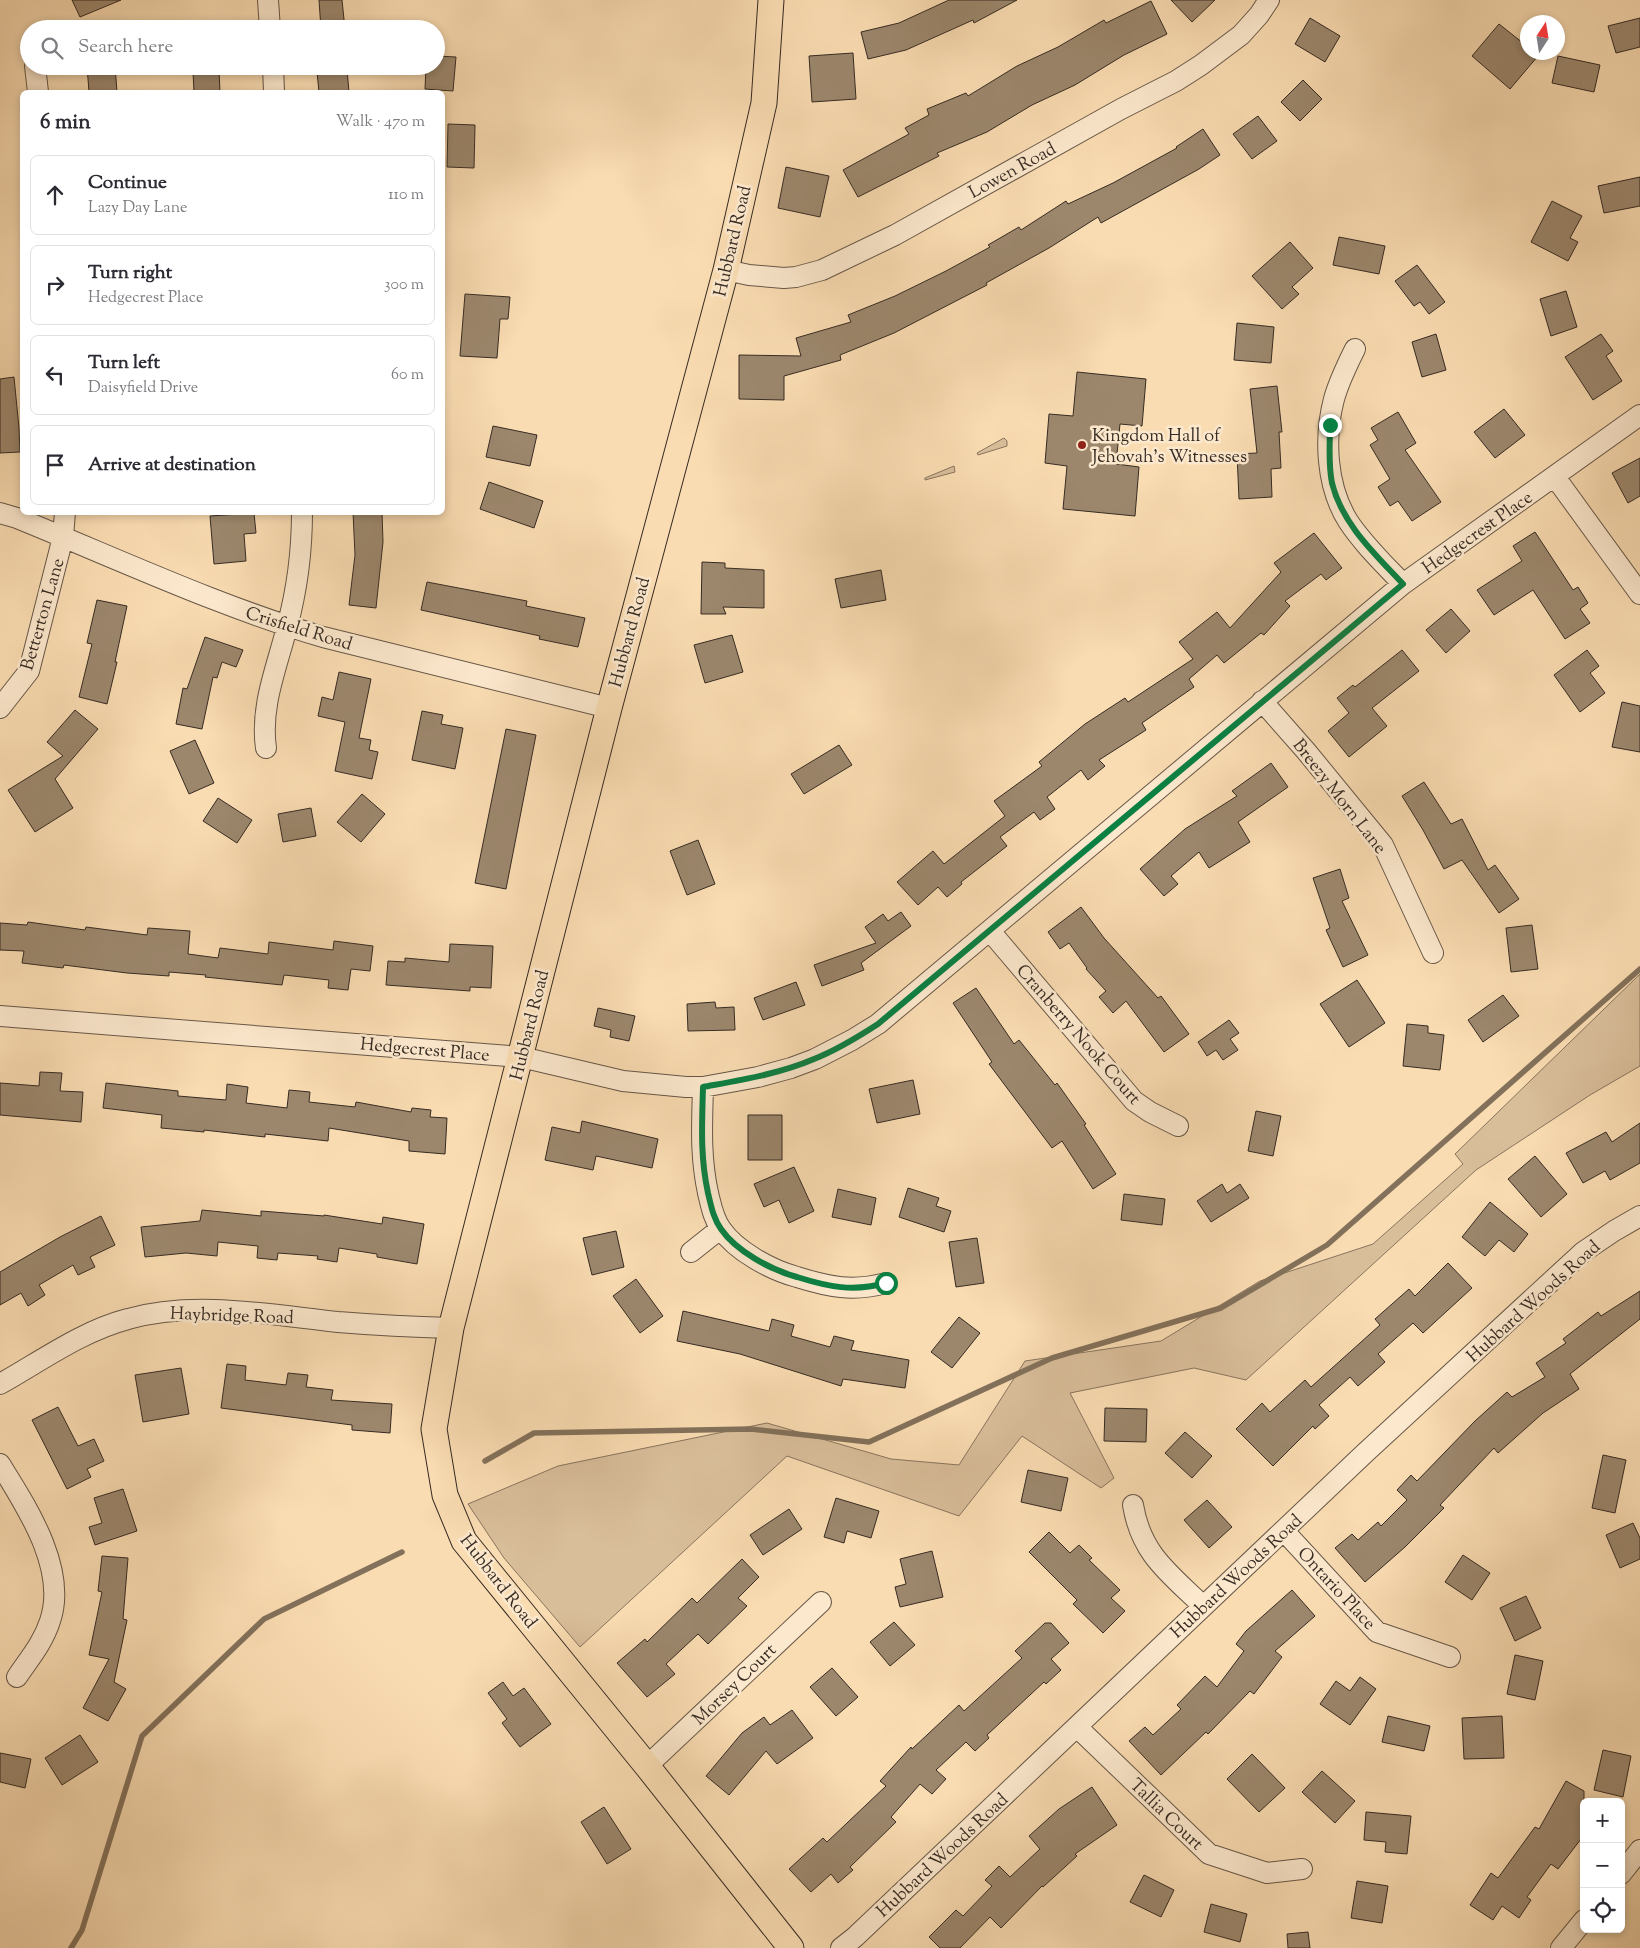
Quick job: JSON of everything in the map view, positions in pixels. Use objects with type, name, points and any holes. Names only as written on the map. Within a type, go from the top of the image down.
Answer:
[{"type":"main road","name":"Hubbard Road","points":[[771,0],[764,103],[726,270],[609,708],[522,1057],[451,1328],[434,1429],[445,1495],[464,1542],[647,1766],[791,1948]]},
{"type":"street","points":[[268,0],[269,20]]},
{"type":"street","name":"Lowen Road","points":[[726,270],[750,275],[784,278],[822,270],[862,251],[1176,81],[1241,35],[1259,15],[1269,0]]},
{"type":"street","points":[[36,75],[38,90]]},
{"type":"street","points":[[273,75],[274,90]]},
{"type":"street","points":[[1355,349],[1343,373],[1334,398],[1330,425],[1332,481],[1337,500],[1347,519],[1359,536],[1403,584]]},
{"type":"street","name":"Hedgecrest Place","points":[[0,1016],[522,1057],[623,1081],[660,1086],[703,1087],[758,1077],[791,1068],[815,1059],[878,1024],[1403,584],[1640,415]]},
{"type":"street","points":[[1555,477],[1640,594]]},
{"type":"street","name":"Crisfield Road","points":[[0,513],[240,610],[287,627],[609,708]]},
{"type":"street","name":"Betterton Lane","points":[[0,708],[29,671],[63,537],[65,515]]},
{"type":"street","points":[[266,748],[264,734],[265,715],[271,683],[287,627],[301,555],[302,515]]},
{"type":"street","name":"Breezy Morn Lane","points":[[1262,701],[1306,751],[1383,846],[1433,953]]},
{"type":"street","name":"Cranberry Nook Court","points":[[990,931],[1134,1101],[1150,1112],[1178,1126]]},
{"type":"street","points":[[703,1087],[701,1147],[703,1172],[712,1211],[720,1229],[736,1245],[769,1267],[791,1276],[839,1288],[856,1289],[886,1283]]},
{"type":"street","name":"Hubbard Woods Road","points":[[841,1948],[862,1931],[1078,1728],[1364,1453],[1583,1252],[1640,1216]]},
{"type":"street","points":[[691,1252],[720,1229]]},
{"type":"street","name":"Haybridge Road","points":[[0,1384],[106,1326],[148,1314],[175,1310],[223,1311],[355,1323],[451,1328]]},
{"type":"street","points":[[0,1464],[38,1530],[51,1565],[54,1593],[51,1620],[41,1643],[17,1677]]},
{"type":"street","points":[[1132,1505],[1136,1524],[1155,1559],[1203,1606]]},
{"type":"street","name":"Ontario Place","points":[[1284,1531],[1377,1632],[1450,1657]]},
{"type":"street","name":"Morsey Court","points":[[647,1766],[820,1602]]},
{"type":"street","name":"Tallia Court","points":[[1078,1728],[1209,1854],[1267,1873],[1302,1869]]},
{"type":"street","points":[[1625,1869],[1640,1850]]},
{"type":"street","points":[[1561,1948],[1580,1925]]},
{"type":"shaded area","points":[[1004,438],[1007,441],[1007,446],[978,455],[977,453]]},
{"type":"shaded area","points":[[954,466],[955,472],[925,480],[925,478]]},
{"type":"shaded area","points":[[1640,974],[1640,1066],[1590,1095],[1476,1170],[1246,1380],[1194,1368],[1070,1393],[1114,1478],[1101,1488],[1022,1436],[959,1516],[787,1456],[580,1647],[504,1558],[468,1504],[558,1466],[767,1423],[891,1459],[959,1465],[1025,1361],[1161,1341],[1260,1281],[1373,1244],[1463,1164],[1455,1154]]},
{"type":"building","points":[[72,0],[121,0],[80,17]]},
{"type":"building","points":[[319,0],[342,0],[344,20],[320,20]]},
{"type":"building","points":[[949,0],[1017,0],[974,23],[973,20],[906,50],[868,59],[861,32],[899,23]]},
{"type":"building","points":[[1171,0],[1215,0],[1192,22]]},
{"type":"building","points":[[1151,1],[1167,34],[1124,55],[1075,85],[1032,105],[987,132],[937,153],[939,156],[858,197],[843,170],[909,134],[905,128],[929,115],[927,109],[966,93],[968,96],[1017,66],[1058,47],[1104,20],[1106,23]]},
{"type":"building","points":[[1310,18],[1340,36],[1325,62],[1295,44]]},
{"type":"building","points":[[1640,18],[1640,47],[1616,53],[1608,26]]},
{"type":"building","points":[[1499,24],[1520,41],[1520,60],[1535,60],[1510,89],[1472,56]]},
{"type":"building","points":[[853,53],[856,99],[812,102],[809,56]]},
{"type":"building","points":[[445,56],[456,57],[453,91],[425,89],[426,75],[445,75]]},
{"type":"building","points":[[1565,58],[1600,65],[1594,92],[1552,83],[1557,60],[1565,60]]},
{"type":"building","points":[[88,75],[116,75],[117,90],[89,90]]},
{"type":"building","points":[[193,75],[219,75],[220,90],[194,90]]},
{"type":"building","points":[[317,75],[348,75],[349,90],[319,90]]},
{"type":"building","points":[[1303,80],[1322,99],[1300,121],[1281,102]]},
{"type":"building","points":[[1258,116],[1277,141],[1252,159],[1233,134]]},
{"type":"building","points":[[448,124],[475,125],[474,168],[447,167]]},
{"type":"building","points":[[1203,129],[1220,155],[1199,169],[1101,223],[1098,217],[1049,248],[986,283],[987,285],[894,333],[840,355],[841,360],[784,376],[784,400],[739,399],[739,355],[801,356],[796,338],[851,322],[848,315],[895,296],[946,271],[990,247],[988,245],[1019,227],[1021,230],[1066,201],[1068,204],[1113,183],[1177,148]]},
{"type":"building","points":[[786,167],[829,176],[820,217],[778,208]]},
{"type":"building","points":[[1640,177],[1640,206],[1604,213],[1598,186]]},
{"type":"building","points":[[1552,201],[1582,216],[1570,238],[1578,242],[1568,261],[1531,242]]},
{"type":"building","points":[[1339,237],[1385,246],[1379,274],[1333,265]]},
{"type":"building","points":[[1290,242],[1313,268],[1292,287],[1299,294],[1282,309],[1252,276]]},
{"type":"building","points":[[1417,265],[1445,302],[1429,314],[1420,302],[1414,306],[1395,281]]},
{"type":"building","points":[[1566,291],[1577,327],[1551,336],[1540,299]]},
{"type":"building","points":[[465,294],[510,297],[508,319],[500,319],[497,358],[460,356]]},
{"type":"building","points":[[1237,323],[1274,327],[1271,363],[1234,360]]},
{"type":"building","points":[[1436,334],[1446,370],[1422,377],[1412,342]]},
{"type":"building","points":[[1601,334],[1613,351],[1606,356],[1622,381],[1593,400],[1565,357]]},
{"type":"building","name":"Kingdom Hall of Jehovah’s Witnesses","points":[[1077,372],[1146,379],[1142,426],[1120,424],[1116,464],[1139,467],[1135,516],[1063,509],[1067,466],[1045,463],[1049,414],[1073,416]]},
{"type":"building","points":[[14,377],[20,452],[0,453],[0,379]]},
{"type":"building","points":[[1277,386],[1282,432],[1279,432],[1281,468],[1271,469],[1272,497],[1239,499],[1237,454],[1257,453],[1250,389]]},
{"type":"building","points":[[1504,409],[1525,435],[1495,458],[1474,432]]},
{"type":"building","points":[[1398,412],[1416,443],[1405,450],[1441,502],[1412,521],[1398,501],[1390,506],[1378,487],[1390,479],[1370,445],[1378,440],[1371,428]]},
{"type":"building","points":[[493,426],[537,435],[530,466],[486,457]]},
{"type":"building","points":[[1640,458],[1640,496],[1628,503],[1612,473]]},
{"type":"building","points":[[489,482],[543,501],[534,528],[480,509]]},
{"type":"building","points":[[254,515],[256,533],[244,534],[246,561],[214,564],[210,516]]},
{"type":"building","points":[[353,515],[382,515],[383,542],[376,608],[349,605],[355,555]]},
{"type":"building","points":[[1535,532],[1573,590],[1578,587],[1588,603],[1580,609],[1590,623],[1565,639],[1533,590],[1494,615],[1477,590],[1522,561],[1513,546]]},
{"type":"building","points":[[1314,533],[1342,568],[1326,580],[1321,574],[1285,601],[1290,606],[1264,635],[1261,633],[1224,663],[1217,655],[1189,679],[1194,687],[1142,723],[1146,730],[1099,760],[1105,766],[1088,780],[1081,770],[1047,797],[1055,809],[1040,820],[1034,812],[1000,837],[1007,846],[961,882],[962,884],[947,897],[938,887],[918,905],[897,882],[933,851],[944,864],[1005,816],[994,801],[1042,766],[1039,762],[1085,724],[1125,698],[1128,702],[1193,659],[1179,642],[1217,612],[1230,628],[1281,572],[1274,563]]},
{"type":"building","points":[[702,562],[725,563],[725,568],[764,570],[764,608],[723,607],[726,614],[701,614]]},
{"type":"building","points":[[881,570],[886,600],[841,608],[835,579]]},
{"type":"building","points":[[427,582],[527,601],[526,606],[585,618],[578,647],[539,639],[540,636],[421,610]]},
{"type":"building","points":[[97,600],[127,606],[107,704],[79,697],[92,644],[87,643]]},
{"type":"building","points":[[1451,609],[1470,631],[1446,653],[1426,630]]},
{"type":"building","points":[[732,635],[743,672],[705,683],[694,645]]},
{"type":"building","points":[[205,637],[243,650],[236,667],[222,662],[217,678],[213,677],[202,729],[176,724],[183,688],[187,689]]},
{"type":"building","points":[[1402,650],[1419,671],[1372,708],[1387,726],[1349,757],[1328,731],[1349,713],[1337,698],[1353,685],[1355,687]]},
{"type":"building","points":[[1587,650],[1599,666],[1590,673],[1605,693],[1580,712],[1554,675]]},
{"type":"building","points":[[339,672],[371,679],[359,738],[371,740],[369,750],[378,752],[372,779],[335,771],[345,722],[318,716],[322,697],[333,700]]},
{"type":"building","points":[[1622,702],[1640,706],[1640,752],[1612,747]]},
{"type":"building","points":[[75,710],[98,729],[55,779],[73,808],[35,832],[8,790],[63,756],[47,742]]},
{"type":"building","points":[[422,711],[443,715],[441,724],[463,728],[455,769],[412,760]]},
{"type":"building","points":[[506,729],[536,735],[506,889],[475,883]]},
{"type":"building","points":[[195,740],[214,783],[189,794],[170,751]]},
{"type":"building","points":[[839,745],[852,765],[804,794],[791,774]]},
{"type":"building","points":[[1271,763],[1288,787],[1238,822],[1250,842],[1209,868],[1199,852],[1171,876],[1178,884],[1164,896],[1140,869],[1185,829],[1237,796],[1232,791]]},
{"type":"building","points":[[1424,782],[1451,824],[1462,819],[1488,870],[1495,865],[1519,899],[1499,913],[1462,860],[1444,869],[1402,796]]},
{"type":"building","points":[[362,794],[385,814],[361,842],[337,822]]},
{"type":"building","points":[[218,798],[252,820],[237,843],[203,821]]},
{"type":"building","points":[[311,808],[316,836],[283,842],[278,814]]},
{"type":"building","points":[[698,840],[715,884],[687,895],[670,851]]},
{"type":"building","points":[[1340,869],[1349,898],[1342,901],[1368,955],[1343,967],[1326,930],[1330,928],[1313,878]]},
{"type":"building","points":[[1081,907],[1104,938],[1158,998],[1161,996],[1189,1034],[1164,1052],[1126,1001],[1113,1013],[1099,997],[1106,991],[1086,969],[1069,943],[1060,949],[1048,932]]},
{"type":"building","points":[[901,912],[911,926],[861,963],[864,970],[822,986],[814,965],[876,943],[865,927],[883,914],[888,921]]},
{"type":"building","points":[[28,922],[85,930],[86,927],[147,935],[148,928],[190,931],[188,954],[218,958],[220,948],[268,954],[269,942],[333,950],[334,941],[373,946],[370,971],[351,969],[348,990],[328,988],[329,980],[284,975],[282,985],[205,977],[206,975],[169,972],[169,976],[64,965],[63,968],[22,963],[24,951],[0,950],[0,923],[27,925]]},
{"type":"building","points":[[1532,925],[1538,969],[1511,972],[1506,928]]},
{"type":"building","points":[[450,944],[493,946],[491,988],[470,987],[470,991],[386,985],[388,961],[405,962],[405,958],[449,962]]},
{"type":"building","points":[[1357,980],[1385,1023],[1349,1047],[1320,1004]]},
{"type":"building","points":[[796,982],[805,1005],[763,1020],[754,998]]},
{"type":"building","points":[[976,988],[1014,1044],[1019,1040],[1055,1085],[1057,1083],[1086,1124],[1084,1125],[1116,1174],[1093,1189],[1062,1141],[1052,1148],[989,1064],[992,1062],[953,1003]]},
{"type":"building","points":[[1503,995],[1519,1016],[1483,1042],[1468,1020]]},
{"type":"building","points":[[715,1002],[716,1008],[734,1007],[735,1030],[688,1031],[687,1004]]},
{"type":"building","points":[[598,1008],[635,1016],[629,1041],[610,1037],[611,1030],[594,1026]]},
{"type":"building","points":[[1229,1020],[1239,1033],[1230,1039],[1238,1050],[1223,1060],[1216,1050],[1207,1056],[1198,1042]]},
{"type":"building","points":[[1407,1024],[1428,1026],[1428,1033],[1444,1035],[1440,1070],[1403,1066]]},
{"type":"building","points":[[40,1072],[62,1073],[60,1091],[83,1092],[81,1122],[0,1115],[0,1083],[39,1086]]},
{"type":"building","points":[[913,1080],[920,1114],[877,1123],[869,1089]]},
{"type":"building","points":[[106,1083],[178,1091],[178,1096],[226,1100],[227,1084],[248,1087],[246,1103],[287,1108],[289,1090],[310,1092],[309,1102],[355,1107],[356,1102],[411,1112],[412,1108],[431,1110],[430,1117],[447,1118],[445,1154],[409,1151],[409,1141],[329,1128],[328,1141],[265,1134],[265,1137],[204,1130],[204,1132],[161,1128],[162,1115],[103,1108]]},
{"type":"building","points":[[1256,1111],[1281,1116],[1273,1156],[1248,1151]]},
{"type":"building","points":[[748,1115],[782,1115],[782,1160],[748,1160]]},
{"type":"building","points":[[582,1121],[658,1139],[652,1168],[596,1156],[593,1170],[545,1160],[552,1127],[580,1133]]},
{"type":"building","points":[[1640,1123],[1640,1163],[1610,1180],[1605,1171],[1583,1183],[1566,1153],[1606,1132],[1612,1142]]},
{"type":"building","points":[[1535,1156],[1567,1194],[1541,1217],[1508,1179]]},
{"type":"building","points":[[794,1167],[814,1211],[789,1223],[779,1200],[764,1207],[754,1184]]},
{"type":"building","points":[[1222,1184],[1227,1193],[1240,1184],[1249,1198],[1211,1222],[1197,1201]]},
{"type":"building","points":[[908,1188],[939,1198],[936,1206],[951,1211],[944,1232],[899,1217]]},
{"type":"building","points":[[838,1189],[876,1198],[871,1225],[832,1217]]},
{"type":"building","points":[[1124,1194],[1165,1199],[1162,1225],[1121,1220]]},
{"type":"building","points":[[1490,1202],[1528,1234],[1514,1252],[1499,1240],[1485,1256],[1462,1237]]},
{"type":"building","points":[[202,1210],[261,1216],[261,1211],[324,1215],[382,1224],[383,1217],[424,1224],[417,1264],[377,1257],[377,1254],[339,1248],[337,1262],[317,1259],[318,1256],[278,1253],[277,1260],[257,1258],[258,1246],[218,1242],[217,1256],[186,1253],[145,1257],[141,1227],[200,1221]]},
{"type":"building","points":[[101,1216],[115,1245],[90,1257],[95,1267],[78,1275],[73,1265],[39,1285],[45,1295],[28,1306],[21,1293],[0,1305],[0,1272],[60,1237]]},
{"type":"building","points":[[616,1231],[624,1267],[592,1275],[583,1238]]},
{"type":"building","points":[[977,1238],[984,1283],[956,1287],[949,1242]]},
{"type":"building","points":[[1448,1263],[1472,1288],[1423,1333],[1413,1323],[1378,1354],[1385,1362],[1358,1386],[1350,1377],[1319,1405],[1329,1416],[1315,1429],[1313,1426],[1273,1466],[1236,1429],[1262,1403],[1270,1412],[1305,1380],[1311,1387],[1380,1325],[1375,1319],[1409,1289],[1415,1296]]},
{"type":"building","points":[[636,1279],[663,1316],[640,1333],[613,1296]]},
{"type":"building","points":[[1640,1291],[1640,1319],[1570,1374],[1579,1389],[1543,1413],[1498,1453],[1494,1448],[1440,1505],[1444,1508],[1405,1547],[1365,1582],[1335,1548],[1352,1534],[1358,1540],[1378,1522],[1381,1526],[1407,1500],[1397,1490],[1411,1475],[1417,1481],[1475,1421],[1507,1392],[1512,1397],[1545,1377],[1536,1363],[1566,1343],[1563,1339],[1598,1312],[1601,1316]]},
{"type":"building","points":[[683,1311],[769,1331],[772,1319],[794,1325],[791,1336],[830,1347],[834,1336],[854,1341],[851,1350],[909,1360],[905,1388],[843,1379],[841,1386],[740,1354],[677,1341]]},
{"type":"building","points":[[959,1317],[980,1333],[952,1368],[931,1352]]},
{"type":"building","points":[[227,1364],[246,1366],[245,1380],[286,1385],[288,1373],[308,1375],[306,1387],[333,1390],[331,1400],[392,1404],[390,1433],[352,1430],[352,1425],[221,1408]]},
{"type":"building","points":[[181,1368],[189,1414],[143,1422],[135,1375]]},
{"type":"building","points":[[58,1407],[78,1446],[94,1439],[104,1461],[87,1469],[91,1477],[67,1489],[32,1420]]},
{"type":"building","points":[[1105,1408],[1147,1409],[1146,1442],[1104,1441]]},
{"type":"building","points":[[1185,1432],[1212,1456],[1192,1478],[1165,1453]]},
{"type":"building","points":[[1603,1455],[1626,1460],[1615,1513],[1592,1508]]},
{"type":"building","points":[[1028,1470],[1068,1478],[1061,1511],[1021,1502]]},
{"type":"building","points":[[123,1489],[137,1531],[95,1545],[89,1527],[102,1523],[94,1498]]},
{"type":"building","points":[[836,1498],[879,1511],[871,1538],[847,1531],[844,1543],[824,1537]]},
{"type":"building","points":[[1207,1500],[1232,1527],[1209,1548],[1184,1520]]},
{"type":"building","points":[[789,1509],[802,1529],[763,1555],[750,1535]]},
{"type":"building","points":[[1633,1523],[1640,1538],[1640,1559],[1620,1568],[1606,1535]]},
{"type":"building","points":[[1049,1532],[1070,1553],[1079,1545],[1092,1558],[1089,1560],[1120,1590],[1111,1598],[1125,1611],[1103,1633],[1073,1604],[1077,1600],[1029,1552]]},
{"type":"building","points":[[932,1551],[943,1597],[900,1607],[895,1587],[906,1584],[900,1559]]},
{"type":"building","points":[[1463,1555],[1490,1573],[1472,1600],[1445,1582]]},
{"type":"building","points":[[102,1556],[128,1558],[123,1619],[127,1620],[114,1682],[126,1689],[108,1721],[83,1708],[109,1659],[89,1655],[102,1592],[98,1591]]},
{"type":"building","points":[[742,1559],[759,1577],[738,1598],[747,1606],[708,1644],[698,1634],[666,1664],[675,1674],[647,1697],[617,1663],[645,1639],[647,1642],[692,1598],[697,1603]]},
{"type":"building","points":[[1292,1590],[1315,1616],[1275,1651],[1282,1657],[1254,1694],[1250,1691],[1208,1734],[1206,1732],[1161,1775],[1129,1741],[1145,1727],[1153,1735],[1181,1709],[1177,1705],[1205,1676],[1217,1687],[1244,1651],[1236,1644],[1246,1631]]},
{"type":"building","points":[[1526,1596],[1541,1628],[1515,1641],[1500,1608]]},
{"type":"building","points":[[894,1622],[915,1645],[890,1666],[870,1642]]},
{"type":"building","points":[[1045,1623],[1051,1623],[1069,1643],[1051,1659],[1061,1670],[1046,1684],[1044,1682],[987,1735],[989,1738],[975,1751],[966,1742],[936,1770],[946,1779],[932,1794],[920,1784],[891,1817],[896,1822],[850,1867],[853,1870],[838,1883],[831,1874],[811,1892],[789,1869],[823,1838],[827,1842],[886,1786],[880,1781],[911,1747],[912,1749],[959,1705],[964,1711],[1022,1658],[1015,1651]]},
{"type":"building","points":[[1515,1655],[1543,1661],[1535,1700],[1507,1694]]},
{"type":"building","points":[[832,1668],[858,1697],[836,1716],[810,1687]]},
{"type":"building","points":[[1360,1677],[1376,1689],[1350,1725],[1320,1704],[1336,1681],[1350,1691]]},
{"type":"building","points":[[503,1682],[513,1696],[524,1688],[551,1724],[520,1747],[502,1723],[507,1719],[488,1693]]},
{"type":"building","points":[[792,1710],[813,1738],[777,1764],[766,1751],[729,1795],[706,1776],[742,1733],[764,1717],[770,1725]]},
{"type":"building","points":[[1388,1716],[1430,1726],[1424,1751],[1382,1742]]},
{"type":"building","points":[[1502,1716],[1504,1758],[1464,1759],[1462,1718]]},
{"type":"building","points":[[80,1735],[98,1762],[62,1785],[45,1758]]},
{"type":"building","points":[[1603,1750],[1631,1756],[1623,1797],[1594,1790]]},
{"type":"building","points":[[0,1753],[31,1759],[25,1788],[0,1782]]},
{"type":"building","points":[[1252,1754],[1285,1788],[1259,1812],[1227,1779]]},
{"type":"building","points":[[1322,1771],[1355,1801],[1335,1823],[1302,1792]]},
{"type":"building","points":[[1566,1781],[1584,1791],[1584,1798],[1580,1798],[1580,1840],[1558,1869],[1551,1864],[1527,1897],[1531,1900],[1519,1918],[1502,1906],[1493,1920],[1470,1905],[1491,1873],[1498,1878],[1535,1827],[1539,1829]]},
{"type":"building","points":[[1092,1787],[1117,1825],[1075,1854],[1077,1856],[1042,1886],[1001,1928],[990,1917],[960,1948],[940,1948],[929,1937],[956,1910],[963,1916],[992,1886],[985,1880],[999,1866],[1010,1877],[1040,1849],[1029,1836],[1059,1809]]},
{"type":"building","points":[[604,1807],[631,1849],[607,1864],[581,1822]]},
{"type":"building","points":[[1366,1812],[1411,1816],[1407,1854],[1385,1852],[1386,1842],[1364,1840]]},
{"type":"building","points":[[1144,1875],[1174,1890],[1161,1917],[1130,1902]]},
{"type":"building","points":[[1357,1881],[1388,1886],[1382,1923],[1351,1918]]},
{"type":"building","points":[[1211,1904],[1247,1914],[1240,1942],[1204,1932]]},
{"type":"building","points":[[1308,1932],[1310,1948],[1288,1948],[1287,1934]]},
{"type":"waterway","points":[[485,1461],[534,1433],[751,1429],[869,1442],[1052,1358],[1221,1308],[1327,1245],[1640,969]]},
{"type":"waterway","points":[[71,1948],[82,1930],[142,1736],[264,1619],[402,1552]]},
{"type":"place","name":"Kingdom Hall of Jehovah’s Witnesses","points":[[1082,445]]},
{"type":"route","points":[[886,1283],[856,1289],[839,1288],[791,1276],[769,1267],[736,1245],[720,1229],[712,1211],[703,1172],[701,1147],[703,1087],[758,1077],[791,1068],[815,1059],[878,1024],[1403,584],[1359,536],[1337,500],[1332,481],[1330,425]]}]
